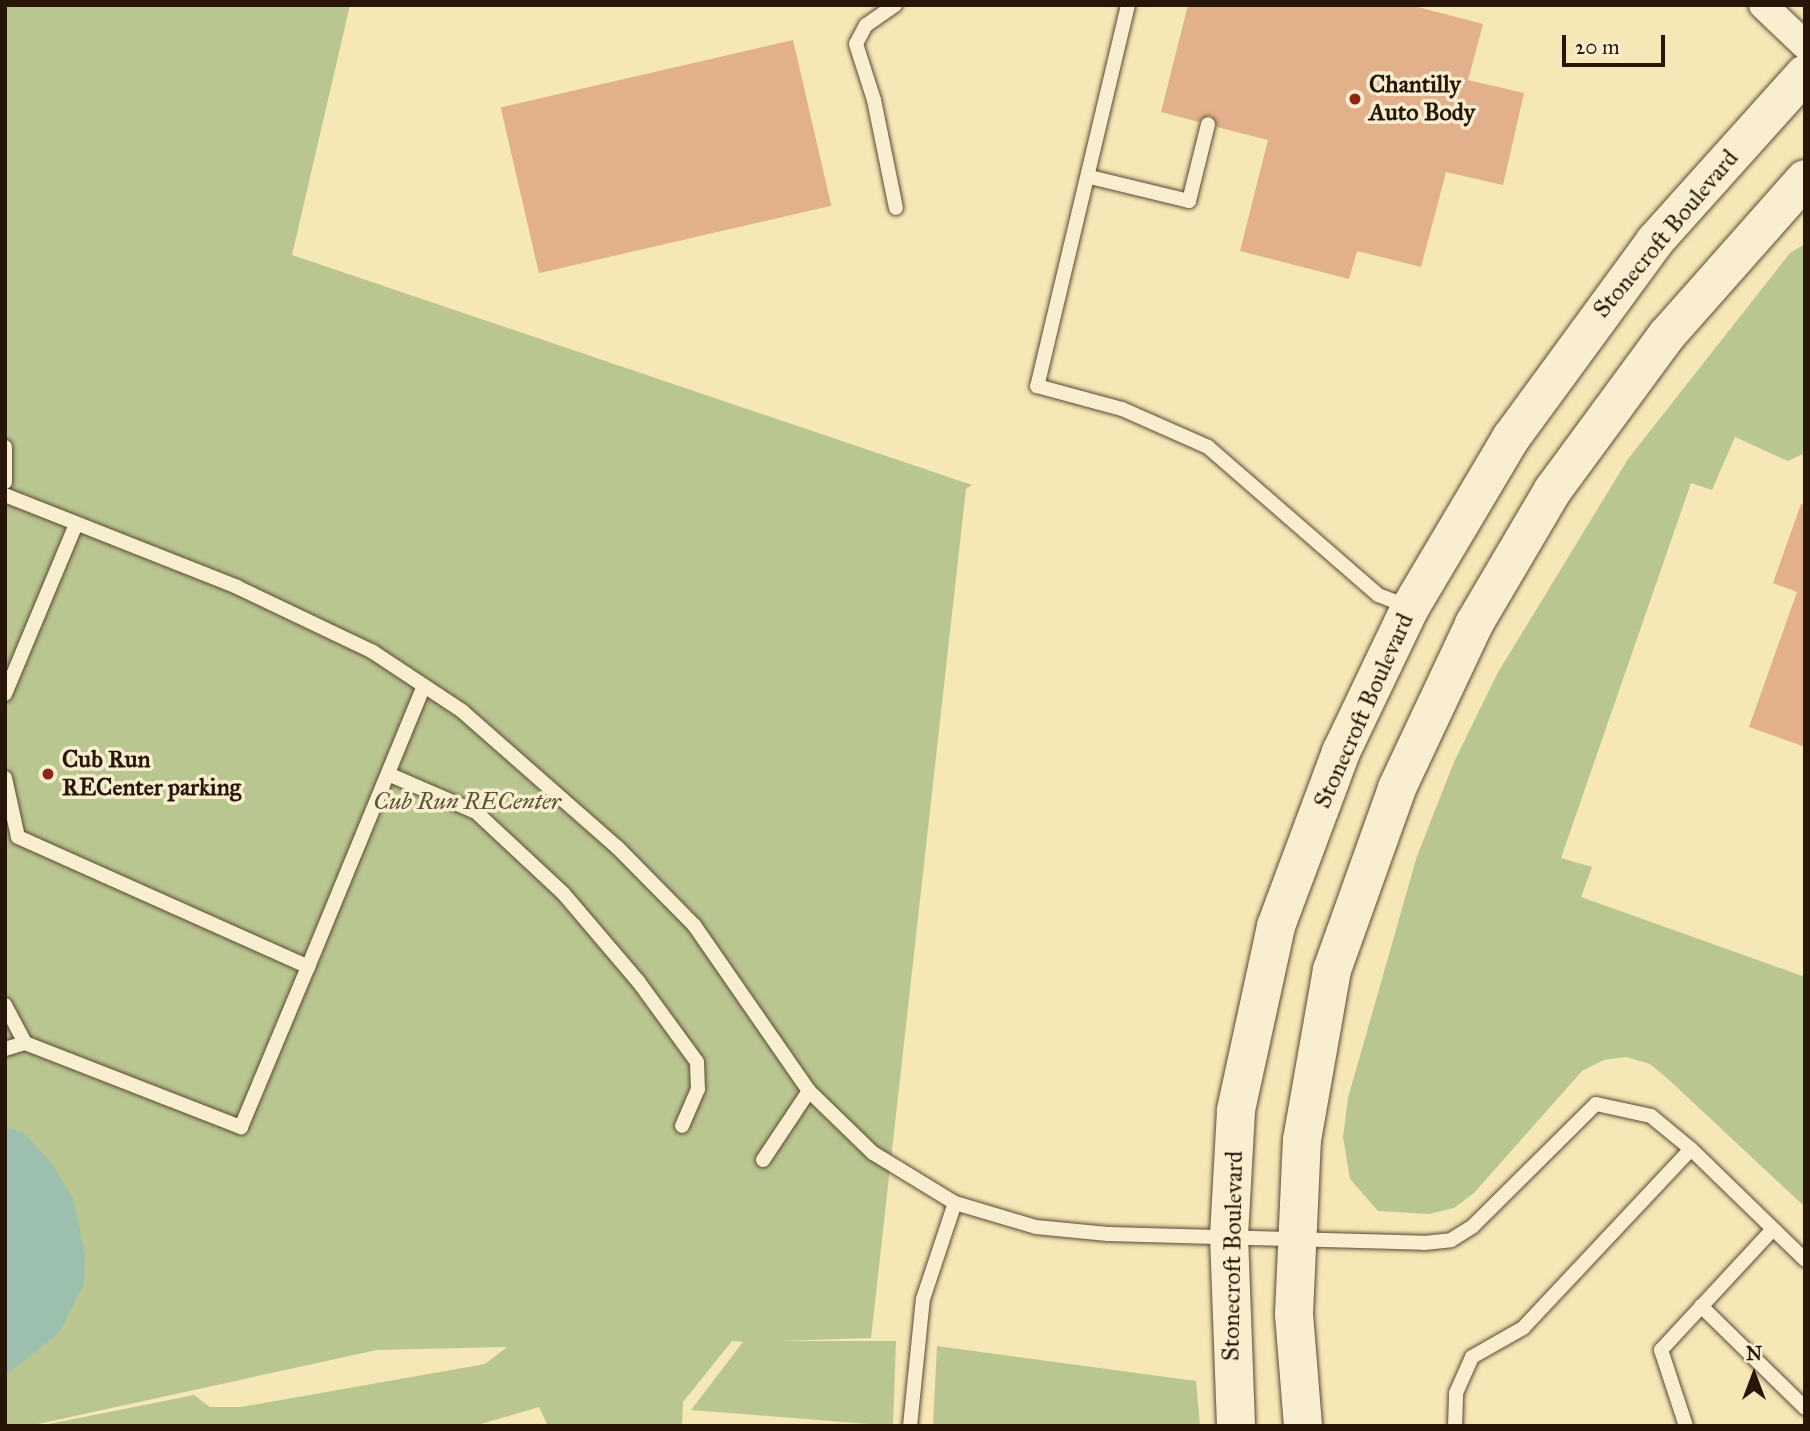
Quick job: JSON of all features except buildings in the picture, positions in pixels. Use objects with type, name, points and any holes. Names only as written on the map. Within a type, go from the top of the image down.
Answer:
[{"type":"main road","name":"Stonecroft Boulevard","points":[[1236,1426],[1228,1236],[1236,1110],[1276,926],[1341,752],[1410,608],[1456,524],[1588,327],[1655,241],[1805,74]]},
{"type":"main road","points":[[1303,1426],[1293,1238],[1302,1140],[1332,970],[1369,859],[1448,676],[1503,573],[1607,412],[1667,335],[1805,179]]},
{"type":"street","points":[[1763,5],[1805,45]]},
{"type":"lane","points":[[895,5],[866,25],[856,44],[874,100],[896,208]]},
{"type":"lane","points":[[1128,5],[1090,177],[1037,386],[1122,409],[1208,447],[1378,595],[1410,608]]},
{"type":"lane","points":[[1090,177],[1189,201],[1208,124]]},
{"type":"lane","points":[[5,447],[5,482]]},
{"type":"lane","points":[[5,495],[237,587],[373,652],[425,686],[534,771],[694,925],[809,1091],[873,1153],[956,1203],[1036,1227],[1228,1236],[1451,1240],[1473,1226],[1597,1104],[1651,1116],[1691,1149],[1805,1260]]},
{"type":"lane","points":[[5,694],[76,524]]},
{"type":"lane","points":[[5,1049],[25,1043],[240,1127],[425,686]]},
{"type":"lane","points":[[388,774],[476,812],[563,893],[638,981],[697,1062],[698,1089],[682,1126]]},
{"type":"lane","points":[[5,778],[18,837],[308,967]]},
{"type":"lane","points":[[5,1005],[25,1043]]},
{"type":"lane","points":[[764,1160],[809,1091]]},
{"type":"lane","points":[[1455,1426],[1456,1392],[1472,1357],[1523,1328],[1691,1149]]},
{"type":"lane","points":[[911,1426],[922,1298],[956,1203]]},
{"type":"lane","points":[[1686,1426],[1661,1350],[1773,1229]]},
{"type":"lane","points":[[1701,1307],[1805,1408]]},
{"type":"green space","name":"Cub Run RECenter","points":[[5,5],[350,5],[292,255],[972,485],[966,489],[871,1338],[782,1341],[896,1341],[893,1426],[691,1410],[743,1342],[732,1341],[683,1402],[682,1426],[548,1426],[539,1407],[474,1426],[39,1426],[194,1395],[210,1407],[241,1407],[485,1364],[507,1347],[377,1350],[29,1426],[5,1426]]},
{"type":"green space","points":[[1805,244],[1805,453],[1788,461],[1735,437],[1712,490],[1691,483],[1561,858],[1592,867],[1581,897],[1805,977],[1805,1207],[1667,1078],[1650,1064],[1626,1057],[1604,1060],[1582,1071],[1474,1193],[1454,1208],[1429,1214],[1378,1211],[1350,1179],[1343,1137],[1348,1098],[1417,856],[1454,762],[1497,674],[1628,459],[1790,253]]},
{"type":"green space","points":[[937,1346],[1196,1381],[1200,1426],[933,1426]]},
{"type":"shaded area","points":[[5,1127],[24,1133],[53,1165],[73,1199],[85,1253],[84,1283],[59,1333],[5,1376]]},
{"type":"place","name":"Chantilly Auto Body","points":[[1355,99]]},
{"type":"place","name":"Cub Run RECenter parking","points":[[48,774]]}]
